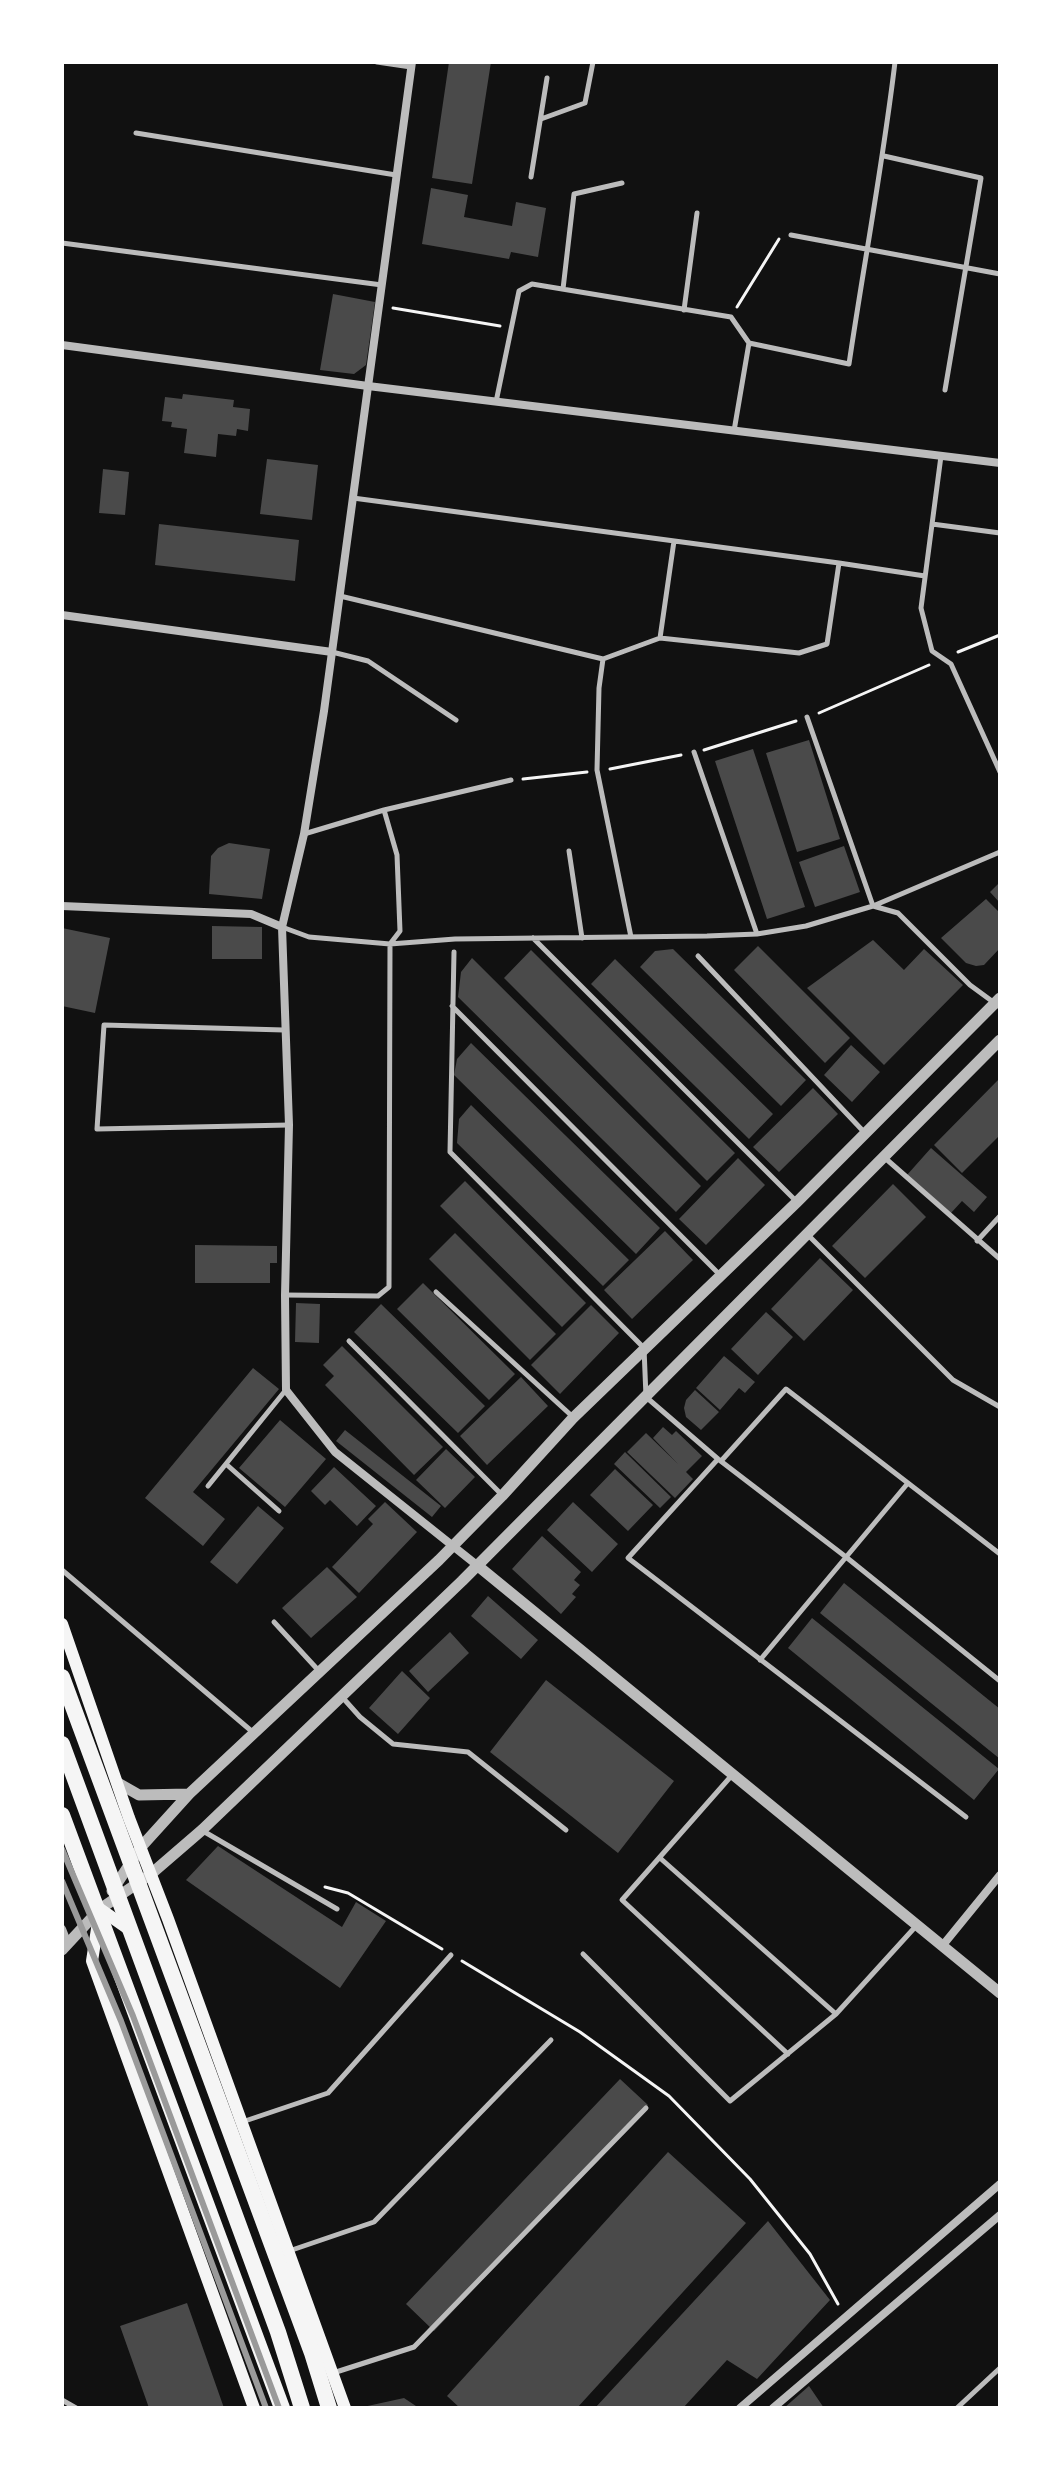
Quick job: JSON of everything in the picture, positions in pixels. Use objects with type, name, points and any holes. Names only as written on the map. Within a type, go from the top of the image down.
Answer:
[{"type":"highway","points":[[62,1677],[312,2353],[329,2408]]},
{"type":"highway","points":[[62,1744],[278,2332],[303,2408]]},
{"type":"highway","points":[[62,1815],[282,2408]]},
{"type":"main road","points":[[62,1624],[129,1818],[345,2408]]},
{"type":"main road","points":[[62,1802],[100,1909],[92,1961],[254,2408]]},
{"type":"main road","points":[[100,1909],[137,1935],[303,2408]]},
{"type":"street","points":[[411,65],[332,652],[304,834],[282,927],[289,1125],[286,1390],[335,1452],[1000,1993]]},
{"type":"street","points":[[62,345],[368,386],[1000,463]]},
{"type":"street","points":[[62,615],[332,652]]},
{"type":"street","points":[[62,906],[251,914],[282,927]]},
{"type":"street","points":[[65,1947],[100,1909],[141,1847],[189,1794],[256,1735],[453,1546],[573,1418],[998,1003]]},
{"type":"street","points":[[100,1909],[151,1874],[202,1830],[478,1566],[1000,1040]]},
{"type":"street","points":[[118,1783],[139,1795],[189,1794]]},
{"type":"street","points":[[943,1945],[1000,1875]]},
{"type":"street","points":[[62,1929],[65,1947]]},
{"type":"street","points":[[740,2408],[1000,2184]]},
{"type":"street","points":[[773,2408],[1000,2215]]},
{"type":"lane","points":[[377,62],[411,65]]},
{"type":"lane","points":[[541,119],[585,103],[593,62]]},
{"type":"lane","points":[[496,402],[519,291],[532,284],[731,317],[749,343],[849,364],[884,156],[895,62]]},
{"type":"lane","points":[[531,177],[547,78]]},
{"type":"lane","points":[[136,133],[396,175]]},
{"type":"lane","points":[[884,156],[981,178],[945,390]]},
{"type":"lane","points":[[563,289],[574,194],[622,183]]},
{"type":"lane","points":[[684,310],[697,213]]},
{"type":"lane","points":[[791,235],[1000,274]]},
{"type":"lane","points":[[62,243],[382,285]]},
{"type":"lane","points":[[734,431],[749,343]]},
{"type":"lane","points":[[942,456],[921,608],[932,651],[951,664],[1000,772]]},
{"type":"lane","points":[[353,498],[925,576]]},
{"type":"lane","points":[[932,524],[1000,533]]},
{"type":"lane","points":[[660,638],[674,541]]},
{"type":"lane","points":[[340,596],[603,659],[660,638],[799,653],[827,644],[839,563]]},
{"type":"lane","points":[[332,652],[368,661],[456,720]]},
{"type":"lane","points":[[603,659],[599,688],[597,770],[631,937]]},
{"type":"lane","points":[[807,717],[873,906]]},
{"type":"lane","points":[[694,752],[757,934]]},
{"type":"lane","points":[[304,834],[384,810],[511,780]]},
{"type":"lane","points":[[285,1295],[378,1296],[389,1287],[390,944],[400,931],[397,855],[384,810]]},
{"type":"lane","points":[[569,851],[582,938]]},
{"type":"lane","points":[[282,927],[309,937],[390,944],[455,939],[757,934],[806,926],[873,906],[1000,852]]},
{"type":"lane","points":[[873,906],[898,913],[970,985],[998,1003]]},
{"type":"lane","points":[[533,938],[797,1202]]},
{"type":"lane","points":[[454,952],[450,1152],[644,1348],[646,1397],[1000,1681]]},
{"type":"lane","points":[[698,956],[865,1133]]},
{"type":"lane","points":[[452,1006],[720,1274]]},
{"type":"lane","points":[[284,1030],[104,1025],[97,1129],[289,1125]]},
{"type":"lane","points":[[885,1158],[1000,1259]]},
{"type":"lane","points":[[977,1241],[1000,1216]]},
{"type":"lane","points":[[808,1235],[953,1380],[1000,1407]]},
{"type":"lane","points":[[436,1292],[573,1418]]},
{"type":"lane","points":[[349,1341],[502,1496]]},
{"type":"lane","points":[[966,1817],[628,1558],[786,1389],[1000,1554]]},
{"type":"lane","points":[[208,1486],[286,1390]]},
{"type":"lane","points":[[226,1464],[279,1511]]},
{"type":"lane","points":[[760,1660],[908,1483]]},
{"type":"lane","points":[[62,1570],[256,1735]]},
{"type":"lane","points":[[274,1622],[320,1673]]},
{"type":"lane","points":[[342,1697],[360,1717],[393,1744],[468,1752],[566,1830]]},
{"type":"lane","points":[[734,1774],[622,1900],[788,2054]]},
{"type":"lane","points":[[202,1830],[337,1909]]},
{"type":"lane","points":[[660,1858],[836,2014]]},
{"type":"lane","points":[[583,1954],[730,2101],[836,2014],[917,1924]]},
{"type":"lane","points":[[241,2123],[328,2093],[451,1955]]},
{"type":"lane","points":[[288,2252],[374,2222],[551,2040]]},
{"type":"lane","points":[[332,2373],[414,2347],[646,2108]]},
{"type":"lane","points":[[957,2408],[1000,2368]]},
{"type":"lane","points":[[62,2400],[76,2408]]},
{"type":"path","points":[[731,317],[781,237],[791,235]]},
{"type":"path","points":[[379,305],[511,328]]},
{"type":"path","points":[[511,780],[640,764],[728,744],[807,717],[1000,635]]},
{"type":"path","points":[[319,1885],[348,1893],[580,2032],[669,2096],[758,2190],[810,2254],[846,2317]]},
{"type":"building","points":[[449,62],[491,62],[472,184],[432,178]]},
{"type":"building","points":[[431,188],[468,195],[464,217],[512,226],[516,202],[546,208],[538,257],[511,252],[509,259],[422,244]]},
{"type":"building","points":[[333,294],[375,302],[366,365],[354,374],[320,370]]},
{"type":"building","points":[[183,394],[234,400],[233,407],[250,409],[248,431],[237,429],[236,436],[218,434],[216,457],[184,453],[187,429],[171,427],[172,422],[162,421],[165,397],[182,399]]},
{"type":"building","points":[[267,459],[318,465],[312,520],[260,514]]},
{"type":"building","points":[[103,469],[129,472],[125,515],[99,513]]},
{"type":"building","points":[[159,524],[299,540],[295,581],[155,565]]},
{"type":"building","points":[[809,740],[840,839],[797,852],[766,753]]},
{"type":"building","points":[[753,749],[805,907],[767,919],[715,761]]},
{"type":"building","points":[[229,843],[270,849],[262,899],[209,894],[211,856]]},
{"type":"building","points":[[844,846],[860,892],[815,907],[799,862]]},
{"type":"building","points":[[1000,882],[1000,903],[990,892]]},
{"type":"building","points":[[986,899],[1000,913],[1000,948],[984,965],[976,966],[966,963],[941,938]]},
{"type":"building","points":[[212,926],[262,927],[262,959],[212,959]]},
{"type":"building","points":[[62,928],[110,938],[95,1013],[62,1006]]},
{"type":"building","points":[[873,940],[904,970],[924,949],[963,985],[884,1065],[807,988]]},
{"type":"building","points":[[758,946],[850,1038],[825,1063],[734,970]]},
{"type":"building","points":[[673,949],[806,1080],[781,1106],[640,967],[655,951]]},
{"type":"building","points":[[531,950],[735,1153],[707,1181],[504,978]]},
{"type":"building","points":[[472,958],[701,1186],[676,1212],[458,997],[461,972]]},
{"type":"building","points":[[615,959],[773,1114],[749,1139],[591,984]]},
{"type":"building","points":[[471,1043],[660,1228],[636,1254],[454,1075],[457,1059]]},
{"type":"building","points":[[851,1045],[880,1072],[852,1102],[824,1075]]},
{"type":"building","points":[[1000,1078],[1000,1135],[962,1173],[934,1145]]},
{"type":"building","points":[[813,1088],[838,1114],[779,1172],[753,1147]]},
{"type":"building","points":[[471,1105],[629,1260],[603,1286],[457,1143],[459,1119]]},
{"type":"building","points":[[931,1148],[987,1197],[974,1212],[962,1201],[951,1213],[907,1175]]},
{"type":"building","points":[[738,1158],[765,1185],[706,1245],[679,1219]]},
{"type":"building","points":[[465,1181],[586,1303],[562,1327],[440,1206]]},
{"type":"building","points":[[893,1184],[926,1217],[865,1278],[832,1246]]},
{"type":"building","points":[[665,1231],[693,1260],[632,1319],[604,1290]]},
{"type":"building","points":[[455,1233],[556,1334],[530,1360],[429,1259]]},
{"type":"building","points":[[195,1245],[277,1246],[277,1263],[270,1263],[270,1283],[195,1283]]},
{"type":"building","points":[[820,1258],[853,1290],[804,1341],[771,1309]]},
{"type":"building","points":[[423,1283],[515,1374],[489,1400],[397,1309]]},
{"type":"building","points":[[296,1303],[320,1304],[319,1343],[295,1342]]},
{"type":"building","points":[[381,1304],[485,1406],[458,1433],[354,1332]]},
{"type":"building","points":[[591,1305],[619,1333],[560,1394],[531,1365]]},
{"type":"building","points":[[766,1312],[793,1337],[758,1375],[731,1349]]},
{"type":"building","points":[[342,1346],[443,1447],[414,1475],[325,1385],[334,1376],[323,1365]]},
{"type":"building","points":[[724,1356],[755,1382],[745,1393],[739,1388],[720,1410],[696,1388]]},
{"type":"building","points":[[253,1368],[279,1389],[193,1492],[225,1519],[203,1546],[145,1498]]},
{"type":"building","points":[[521,1377],[548,1406],[487,1465],[460,1436]]},
{"type":"building","points":[[695,1390],[719,1412],[701,1430],[686,1417],[684,1408],[686,1400]]},
{"type":"building","points":[[280,1420],[326,1459],[285,1507],[239,1468]]},
{"type":"building","points":[[663,1427],[672,1435],[676,1431],[702,1456],[686,1472],[693,1479],[675,1498],[627,1452],[646,1433],[678,1464],[653,1438]]},
{"type":"building","points":[[345,1430],[441,1506],[432,1517],[336,1441]]},
{"type":"building","points":[[446,1449],[475,1477],[445,1508],[416,1480]]},
{"type":"building","points":[[625,1452],[671,1497],[660,1508],[614,1464]]},
{"type":"building","points":[[334,1467],[376,1506],[357,1526],[330,1500],[325,1505],[311,1491]]},
{"type":"building","points":[[615,1469],[653,1505],[628,1531],[590,1495]]},
{"type":"building","points":[[385,1502],[417,1532],[359,1593],[332,1567],[373,1524],[368,1519]]},
{"type":"building","points":[[573,1502],[618,1544],[592,1572],[547,1530]]},
{"type":"building","points":[[258,1506],[284,1528],[237,1584],[210,1562]]},
{"type":"building","points":[[542,1536],[581,1572],[574,1580],[580,1585],[572,1594],[576,1597],[561,1614],[512,1569]]},
{"type":"building","points":[[327,1567],[357,1597],[311,1638],[282,1608]]},
{"type":"building","points":[[844,1583],[1000,1709],[1000,1759],[820,1613]]},
{"type":"building","points":[[488,1596],[538,1640],[521,1659],[471,1616]]},
{"type":"building","points":[[812,1618],[999,1769],[974,1800],[788,1648]]},
{"type":"building","points":[[450,1632],[469,1653],[428,1692],[409,1671]]},
{"type":"building","points":[[402,1671],[430,1698],[398,1734],[369,1708]]},
{"type":"building","points":[[546,1680],[674,1781],[618,1853],[490,1752]]},
{"type":"building","points":[[218,1846],[342,1927],[356,1902],[386,1921],[340,1988],[186,1880]]},
{"type":"building","points":[[620,2079],[648,2105],[434,2331],[406,2304]]},
{"type":"building","points":[[668,2152],[746,2223],[577,2408],[460,2408],[447,2396]]},
{"type":"building","points":[[768,2221],[830,2300],[757,2379],[727,2360],[683,2408],[595,2408]]},
{"type":"building","points":[[187,2303],[224,2408],[149,2408],[120,2326]]},
{"type":"building","points":[[809,2386],[824,2408],[784,2408]]},
{"type":"building","points":[[404,2398],[419,2408],[363,2408],[363,2407]]},
{"type":"railway","points":[[62,1849],[133,2016],[279,2408]]},
{"type":"railway","points":[[62,1881],[121,2021],[266,2408]]}]
